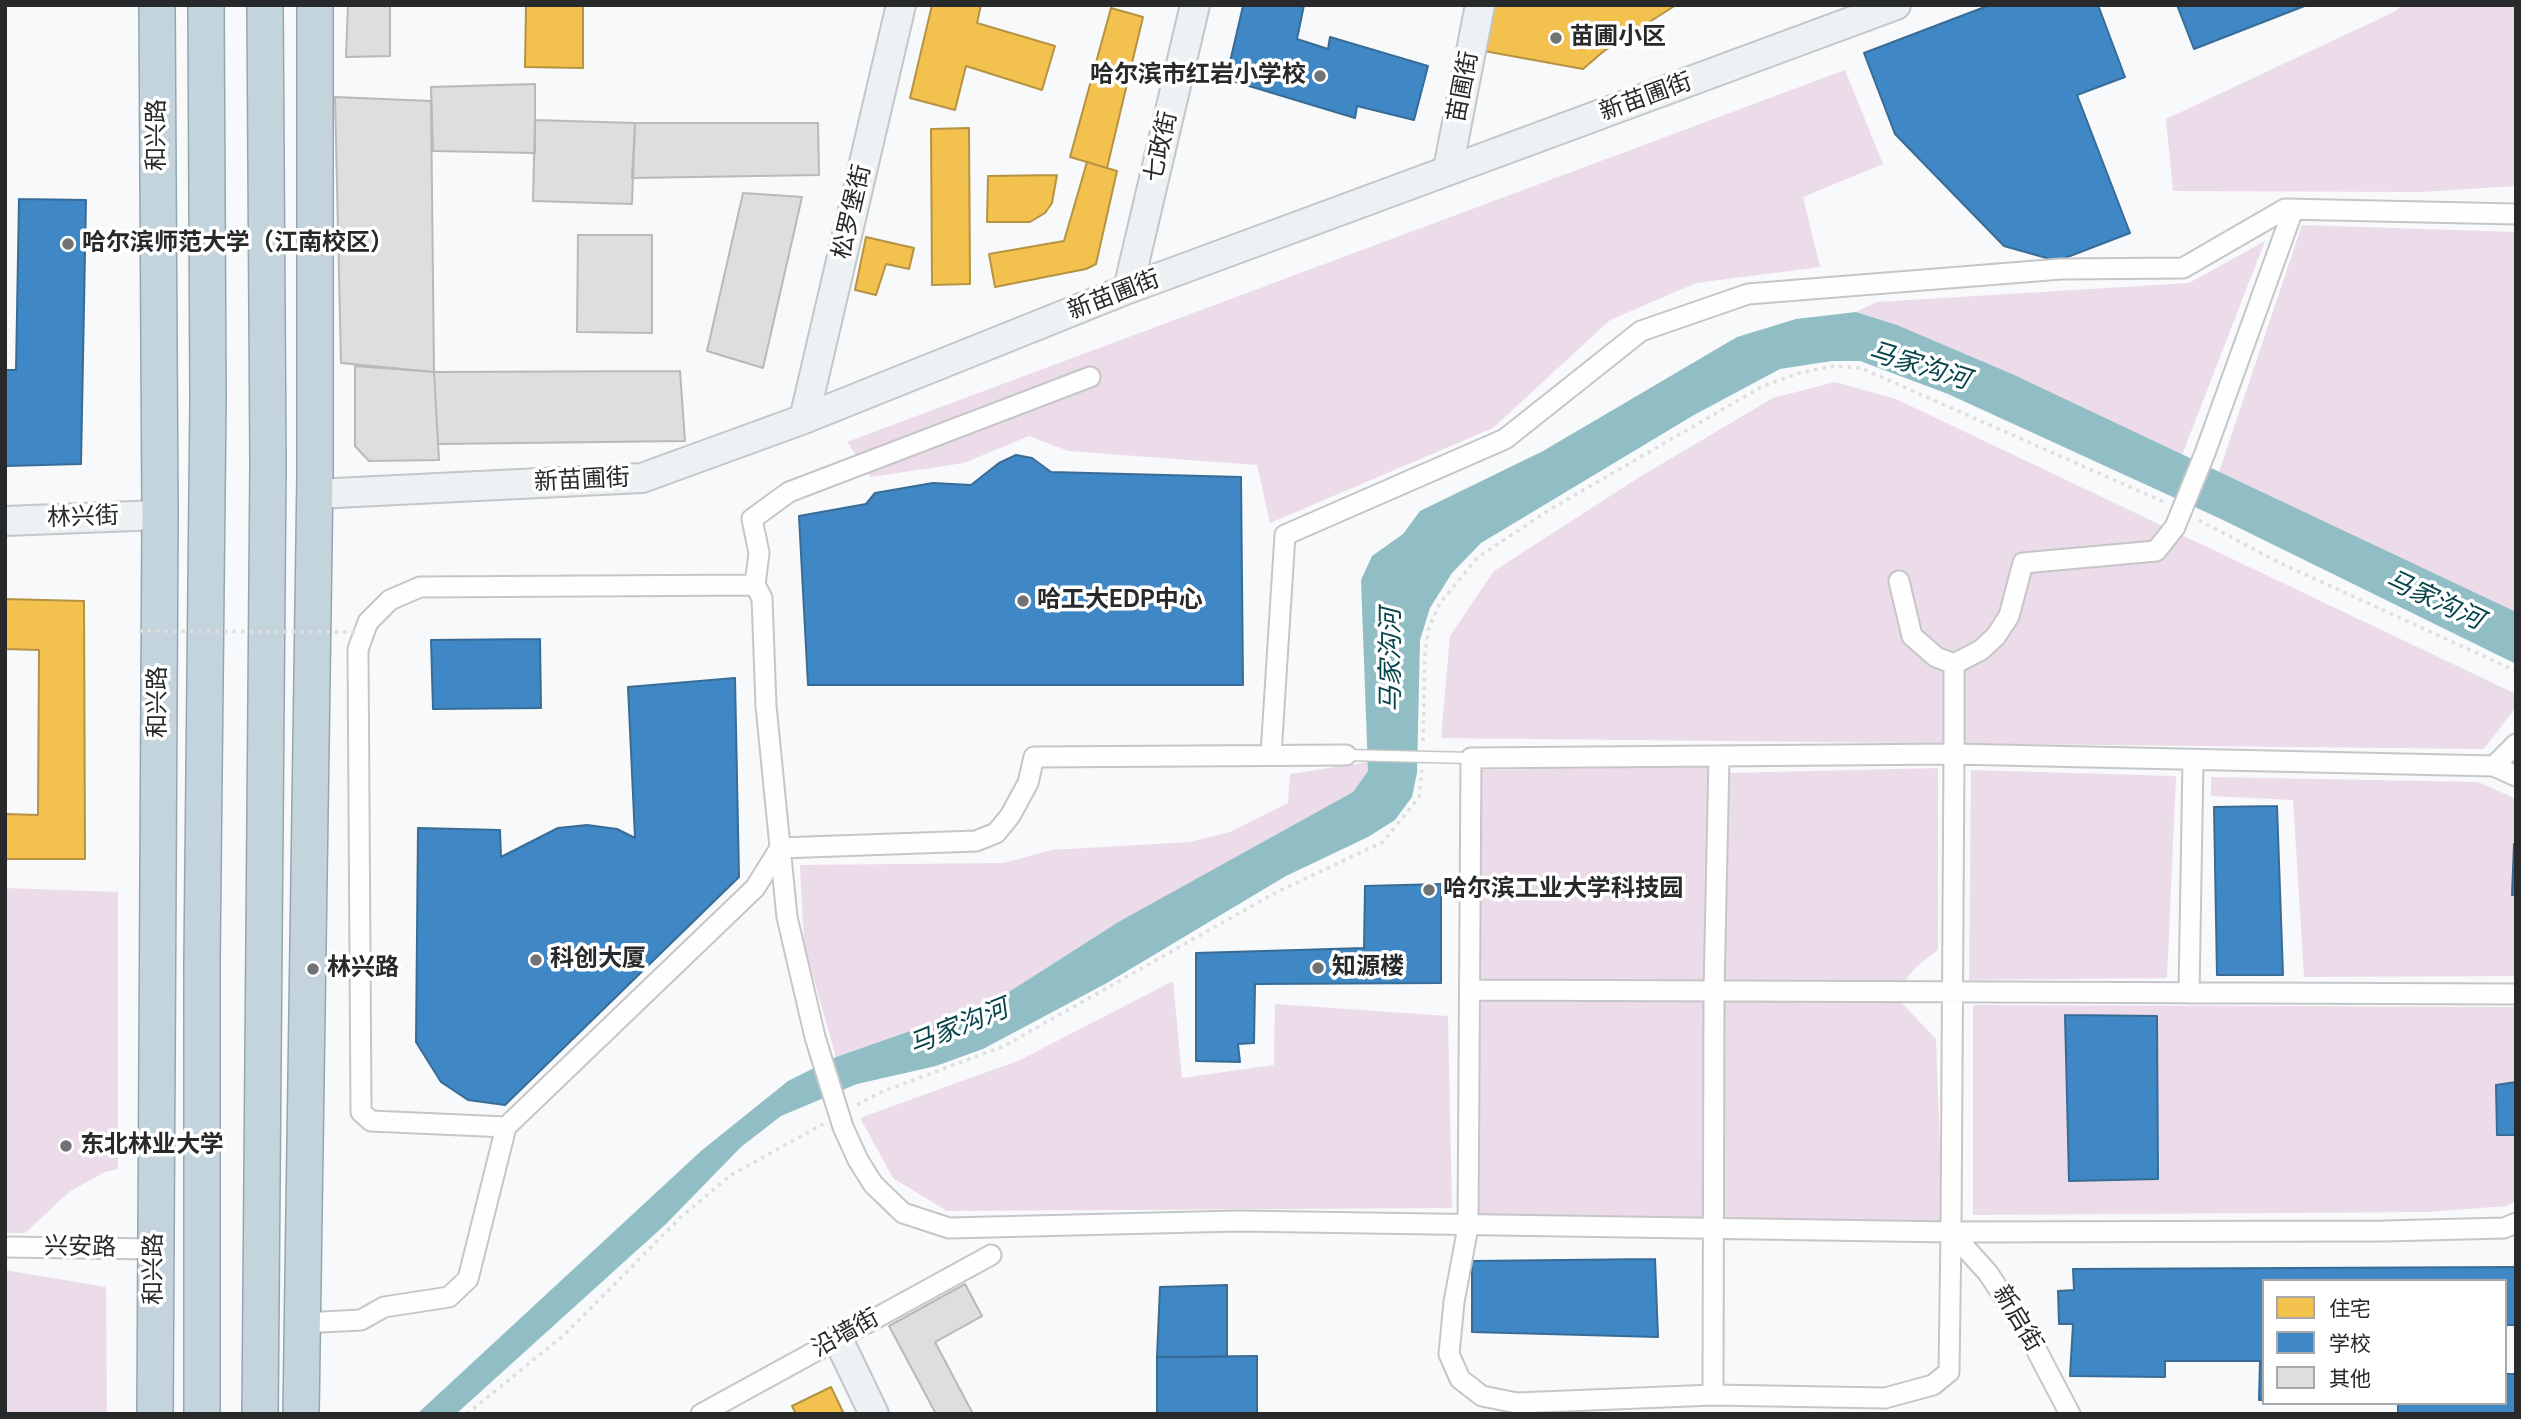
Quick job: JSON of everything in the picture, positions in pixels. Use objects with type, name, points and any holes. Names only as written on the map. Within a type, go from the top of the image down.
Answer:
[{"type":"highway","name":"和兴路","points":[[155,1406],[160,506],[158,5]]},
{"type":"highway","name":"和兴路","points":[[202,1406],[202,961],[208,400],[205,5]]},
{"type":"highway","points":[[260,1406],[268,464],[265,5]]},
{"type":"highway","points":[[301,1405],[315,485],[315,5]]},
{"type":"highway","points":[[160,506],[208,400]]},
{"type":"highway","points":[[156,1141],[202,961]]},
{"type":"main road","name":"松罗堡街","points":[[806,410],[901,5]]},
{"type":"main road","name":"七政街","points":[[1130,284],[1195,5]]},
{"type":"main road","name":"苗圃街","points":[[1449,163],[1480,5]]},
{"type":"main road","name":"新苗圃街","points":[[315,485],[642,478],[806,410],[1449,163],[1859,10],[1896,5]]},
{"type":"main road","name":"林兴街","points":[[5,502],[160,506]]},
{"type":"main road","name":"林兴街","points":[[5,521],[160,506]]},
{"type":"main road","points":[[838,1339],[874,1414]]},
{"type":"street","points":[[1271,754],[1284,535],[1505,439],[1641,331],[1748,294],[2061,269],[2183,268],[2285,209],[2516,214]]},
{"type":"street","points":[[1899,581],[1912,636],[1936,657],[1954,664],[1982,650],[1996,636],[2009,616],[2023,564],[2156,551],[2175,527],[2206,453],[2293,210]]},
{"type":"street","points":[[1090,377],[789,492],[752,519],[759,553],[755,585],[762,598],[766,706],[787,917],[815,1037],[843,1127],[873,1184],[904,1213],[948,1228],[1238,1221],[1468,1227],[1951,1232],[2384,1231],[2504,1228],[2516,1223]]},
{"type":"street","points":[[506,1127],[370,1121],[361,1112],[358,649],[368,622],[390,600],[420,587],[755,585]]},
{"type":"street","points":[[1954,664],[1954,754],[1953,993],[1949,1372],[1933,1385],[1885,1398],[1713,1395],[1517,1403],[1482,1396],[1460,1379],[1449,1354],[1454,1302],[1468,1227],[1471,758],[1954,754],[2494,766],[2516,776]]},
{"type":"street","points":[[2494,766],[2516,744]]},
{"type":"street","points":[[780,848],[976,841],[996,833],[1010,816],[1028,783],[1034,757],[1346,755]]},
{"type":"street","points":[[1713,1395],[1714,992],[1719,757]]},
{"type":"street","points":[[2189,993],[2193,760]]},
{"type":"street","points":[[302,1323],[361,1320],[384,1307],[449,1297],[468,1279],[506,1127],[755,888],[780,848]]},
{"type":"street","points":[[1469,990],[2516,994]]},
{"type":"street","name":"新启街","points":[[1951,1232],[1989,1273],[2027,1332],[2070,1414]]},
{"type":"street","name":"兴安路","points":[[5,1247],[155,1249]]},
{"type":"street","name":"沿墙街","points":[[701,1414],[991,1255]]},
{"type":"lane","points":[[1346,755],[1471,758]]},
{"type":"path","points":[[139,631],[355,632]]},
{"type":"shaded area","points":[[2401,5],[2516,5],[2516,186],[2421,192],[2173,191],[2166,119],[2396,11]]},
{"type":"shaded area","points":[[1845,70],[1883,164],[1803,197],[1820,267],[1696,283],[1610,320],[1493,428],[1270,523],[1257,465],[1068,451],[1029,436],[964,463],[871,477],[847,442]]},
{"type":"shaded area","points":[[2302,225],[2516,232],[2516,613],[2219,472]]},
{"type":"shaded area","points":[[2265,241],[2182,455],[1897,325],[1856,312],[1877,302],[2189,283]]},
{"type":"shaded area","points":[[1835,382],[1896,399],[2516,694],[2516,707],[2484,749],[1441,738],[1450,636],[1494,571],[1638,478],[1773,398]]},
{"type":"shaded area","points":[[1368,762],[1368,771],[1353,792],[1120,921],[993,1002],[836,1057],[804,944],[800,865],[1004,863],[1052,850],[1190,842],[1230,832],[1288,803],[1290,774]]},
{"type":"shaded area","points":[[1710,766],[1707,983],[1480,981],[1481,770]]},
{"type":"shaded area","points":[[1938,768],[1938,950],[1916,967],[1902,984],[1722,983],[1729,773]]},
{"type":"shaded area","points":[[1971,770],[2176,776],[2167,978],[1969,980]]},
{"type":"shaded area","points":[[2211,777],[2478,782],[2516,799],[2516,976],[2304,977],[2293,800],[2211,796]]},
{"type":"shaded area","points":[[5,888],[118,892],[118,1169],[105,1172],[69,1192],[25,1233],[5,1233]]},
{"type":"shaded area","points":[[1173,981],[1182,1078],[1274,1065],[1275,1004],[1448,1016],[1452,1208],[947,1211],[893,1178],[860,1118],[1020,1060]]},
{"type":"shaded area","points":[[1481,998],[1706,999],[1702,1218],[1478,1218]]},
{"type":"shaded area","points":[[1900,1001],[1936,1039],[1943,1226],[1721,1219],[1722,1002]]},
{"type":"shaded area","points":[[1973,1005],[2516,1007],[2516,1201],[2506,1206],[2428,1212],[1973,1215]]},
{"type":"shaded area","points":[[5,1270],[106,1287],[107,1414],[5,1414]]},
{"type":"water","name":"马家沟河","points":[[1856,312],[1897,325],[2012,374],[2516,612],[2516,664],[2223,520],[1948,394],[1860,361],[1832,361],[1780,369],[1694,415],[1481,543],[1452,573],[1430,608],[1420,640],[1417,773],[1412,797],[1395,820],[1368,837],[1286,876],[1107,983],[983,1049],[936,1066],[857,1084],[781,1116],[741,1147],[666,1224],[456,1414],[417,1414],[701,1151],[788,1081],[836,1057],[993,1002],[1120,921],[1353,792],[1368,771],[1361,580],[1372,556],[1403,534],[1420,511],[1543,451],[1737,337],[1796,319]]},
{"type":"building: 住宅","points":[[526,5],[583,5],[583,68],[525,67]]},
{"type":"building: 住宅","points":[[932,5],[981,5],[977,23],[1055,46],[1042,90],[966,66],[955,110],[910,98]]},
{"type":"building: 住宅","name":"苗圃小区","points":[[1494,5],[1676,5],[1604,51],[1583,69],[1484,51]]},
{"type":"building: 住宅","points":[[1111,8],[1143,17],[1107,168],[1070,157]]},
{"type":"building: 住宅","points":[[969,128],[970,284],[932,285],[931,129]]},
{"type":"building: 住宅","points":[[1087,162],[1117,171],[1096,264],[1086,269],[995,287],[989,254],[1064,241]]},
{"type":"building: 住宅","points":[[1057,175],[1052,203],[1045,213],[1030,222],[987,222],[988,176]]},
{"type":"building: 住宅","points":[[866,237],[914,248],[909,269],[886,264],[876,295],[855,290]]},
{"type":"building: 住宅","points":[[5,599],[84,601],[85,859],[5,859],[5,814],[38,815],[39,650],[5,649]]},
{"type":"building: 住宅","points":[[831,1387],[844,1414],[796,1414],[792,1406]]},
{"type":"building: 学校","points":[[1304,5],[1297,39],[1328,49],[1330,37],[1428,66],[1414,120],[1357,106],[1355,118],[1226,79],[1243,6]]},
{"type":"building: 学校","points":[[1990,5],[2098,5],[2125,77],[2077,95],[2130,233],[2057,261],[2004,246],[1895,134],[1864,53]]},
{"type":"building: 学校","points":[[2177,5],[2307,5],[2194,49]]},
{"type":"building: 学校","points":[[19,199],[86,200],[81,464],[5,466],[5,370],[16,370]]},
{"type":"building: 学校","name":"哈工大EDP中心","points":[[1016,455],[1032,458],[1051,472],[1241,477],[1243,685],[808,685],[799,516],[866,504],[875,493],[933,483],[971,485],[999,463]]},
{"type":"building: 学校","points":[[540,639],[541,708],[433,709],[431,640]]},
{"type":"building: 学校","name":"科创大厦","points":[[735,678],[739,877],[505,1105],[468,1100],[441,1082],[416,1042],[418,828],[500,830],[501,857],[558,828],[587,825],[617,829],[635,838],[628,687]]},
{"type":"building: 学校","points":[[2277,806],[2283,975],[2217,975],[2214,807]]},
{"type":"building: 学校","points":[[2514,844],[2516,894],[2512,895]]},
{"type":"building: 学校","name":"知源楼","points":[[1441,884],[1441,983],[1255,984],[1254,1043],[1238,1044],[1240,1062],[1196,1061],[1196,953],[1364,948],[1365,886]]},
{"type":"building: 学校","points":[[2065,1015],[2157,1016],[2158,1179],[2069,1181]]},
{"type":"building: 学校","points":[[2516,1082],[2516,1135],[2497,1135],[2496,1085]]},
{"type":"building: 学校","points":[[1655,1259],[1658,1337],[1472,1332],[1472,1261]]},
{"type":"building: 学校","points":[[2516,1267],[2516,1325],[2507,1325],[2507,1279],[2262,1279],[2262,1400],[2259,1400],[2260,1361],[2165,1361],[2165,1377],[2070,1376],[2073,1324],[2059,1324],[2058,1291],[2074,1290],[2073,1269]]},
{"type":"building: 学校","points":[[1227,1285],[1227,1357],[1157,1357],[1160,1287]]},
{"type":"building: 学校","points":[[1257,1356],[1257,1414],[1157,1414],[1157,1357]]},
{"type":"building: 学校","points":[[2507,1374],[2516,1374],[2516,1414],[2398,1414],[2398,1405],[2507,1405]]},
{"type":"building: 其他","points":[[348,5],[390,5],[390,56],[346,57]]},
{"type":"building: 其他","points":[[535,84],[535,153],[433,151],[431,87]]},
{"type":"building: 其他","points":[[335,97],[431,101],[434,372],[341,363]]},
{"type":"building: 其他","points":[[535,120],[635,123],[632,204],[533,201]]},
{"type":"building: 其他","points":[[635,123],[818,123],[819,175],[632,178]]},
{"type":"building: 其他","points":[[743,193],[802,197],[763,368],[707,351]]},
{"type":"building: 其他","points":[[578,235],[652,235],[652,333],[577,332]]},
{"type":"building: 其他","points":[[355,366],[434,372],[439,460],[369,461],[355,446]]},
{"type":"building: 其他","points":[[680,371],[685,441],[438,444],[434,372]]},
{"type":"building: 其他","points":[[965,1284],[982,1316],[935,1342],[973,1414],[936,1414],[889,1326]]},
{"type":"place","name":"苗圃小区","points":[[1556,38]]},
{"type":"place","name":"哈尔滨市红岩小学校","points":[[1320,76]]},
{"type":"place","name":"哈尔滨师范大学（江南校区）","points":[[68,244]]},
{"type":"place","name":"哈工大EDP中心","points":[[1023,601]]},
{"type":"place","name":"哈尔滨工业大学科技园","points":[[1429,890]]},
{"type":"place","name":"科创大厦","points":[[536,960]]},
{"type":"place","name":"知源楼","points":[[1318,968]]},
{"type":"place","name":"林兴路","points":[[313,969]]},
{"type":"place","name":"东北林业大学","points":[[66,1146]]}]
